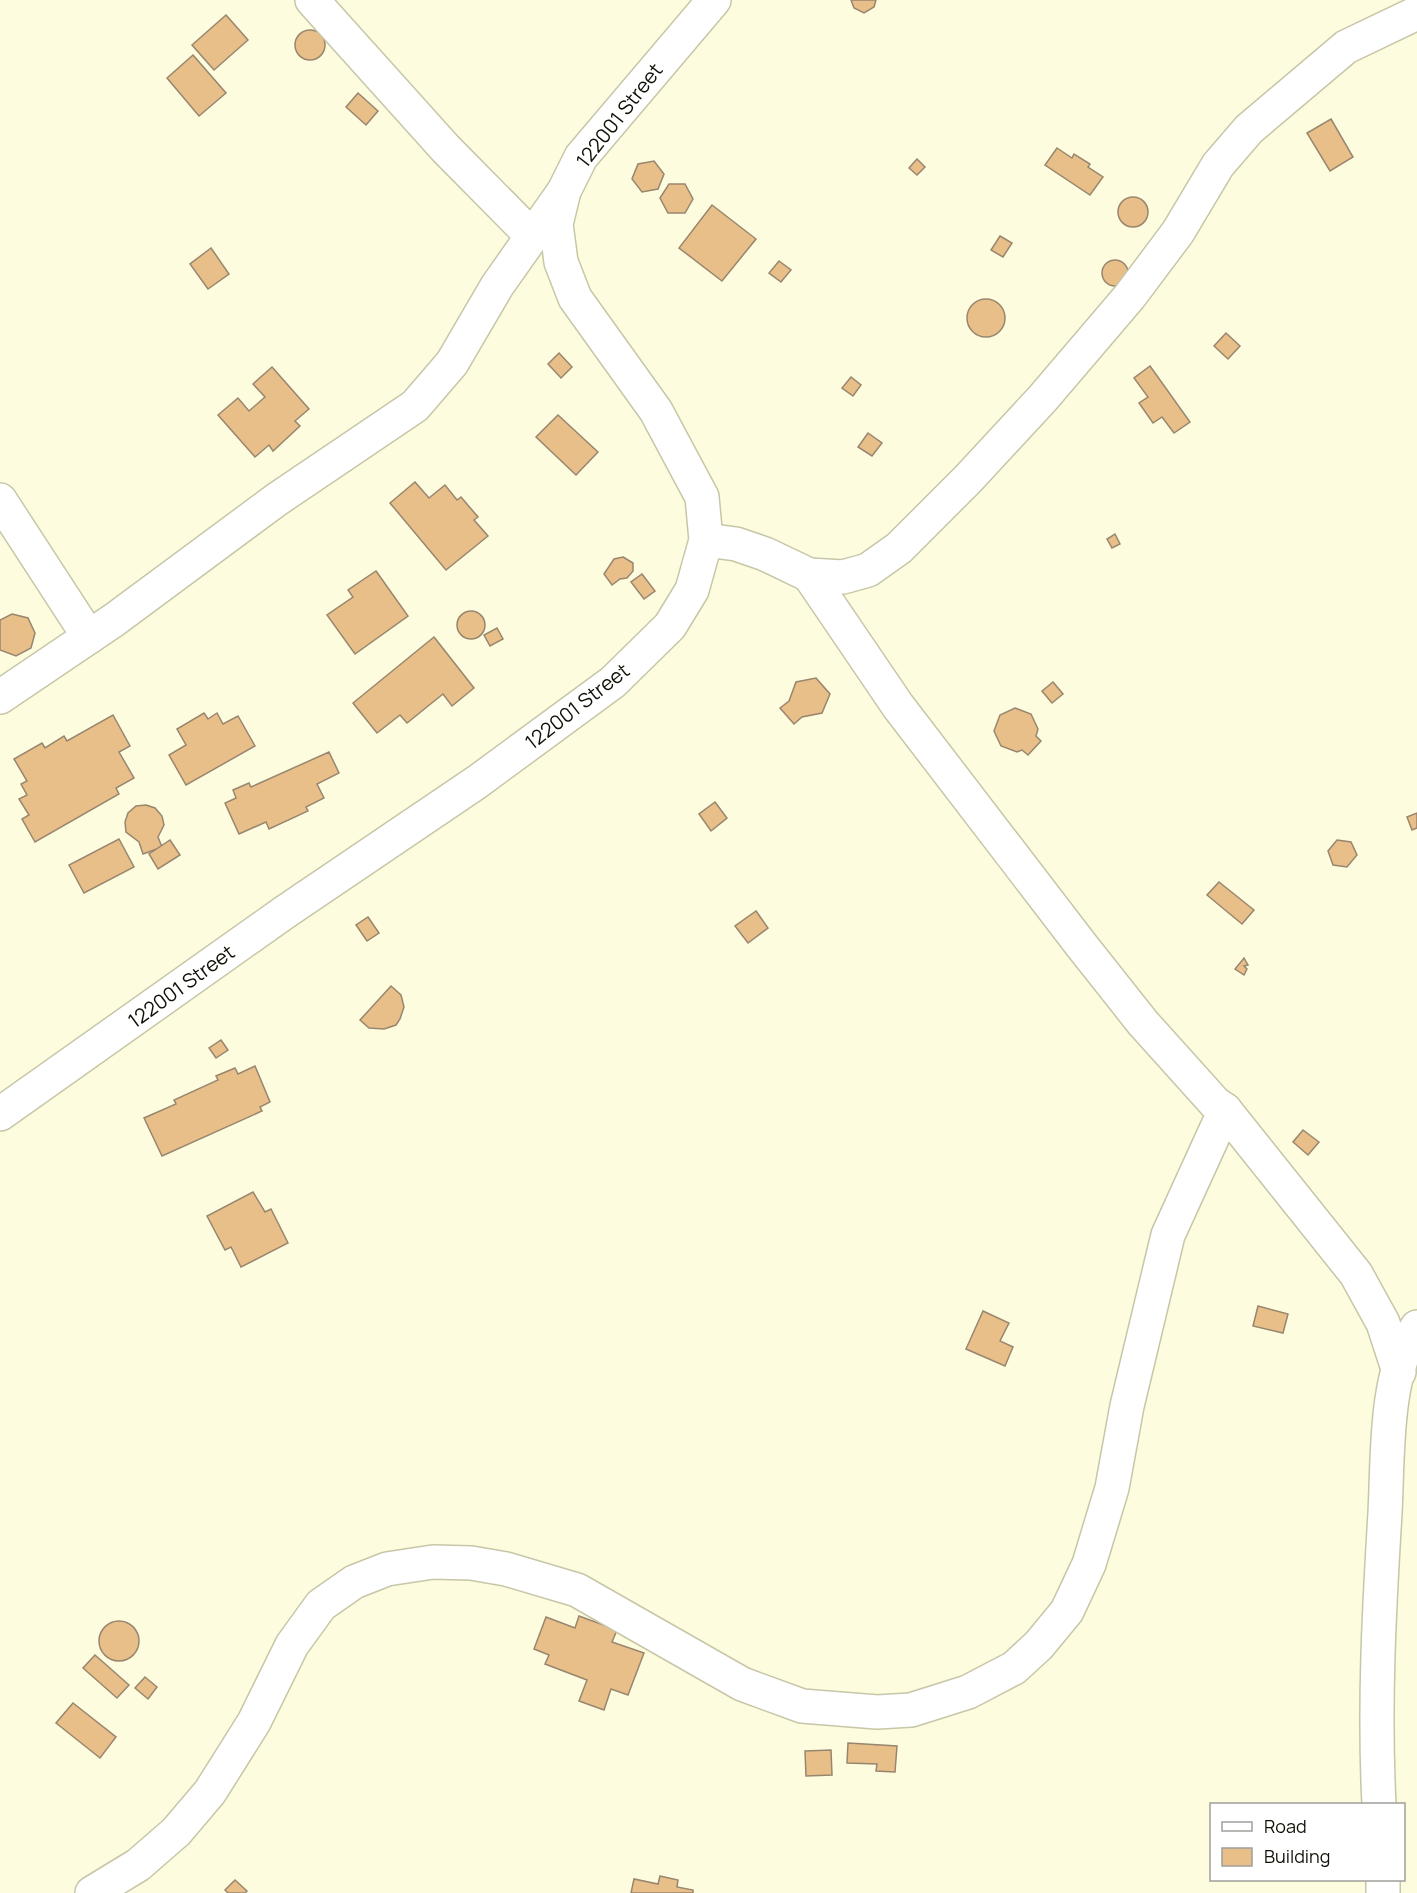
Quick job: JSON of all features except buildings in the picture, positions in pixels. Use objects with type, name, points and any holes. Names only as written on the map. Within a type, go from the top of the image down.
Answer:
[{"type":"street","points":[[312,0],[446,149],[532,236]]},
{"type":"street","name":"122001 Street","points":[[0,1114],[285,912],[477,782],[613,682],[670,626],[692,590],[706,540],[702,497],[656,411],[575,298],[561,262],[556,224],[564,191],[581,157],[714,0]]},
{"type":"street","points":[[706,540],[736,544],[765,554],[808,575],[843,578],[868,570],[899,548],[968,479],[1043,398],[1130,296],[1178,232],[1218,165],[1249,129],[1346,47],[1417,13]]},
{"type":"street","points":[[0,697],[89,637],[276,500],[415,406],[452,363],[497,286],[564,191]]},
{"type":"street","points":[[0,500],[89,637]]},
{"type":"street","points":[[808,575],[898,706],[1116,989],[1143,1023],[1215,1103],[1225,1110],[1356,1274],[1383,1323],[1399,1372]]},
{"type":"street","points":[[92,1893],[138,1865],[176,1832],[210,1792],[254,1722],[292,1644],[321,1605],[354,1582],[387,1569],[433,1562],[471,1563],[506,1569],[577,1590],[742,1684],[802,1706],[877,1712],[910,1710],[968,1692],[1014,1668],[1039,1645],[1067,1611],[1089,1564],[1112,1488],[1127,1406],[1168,1235],[1225,1110]]},
{"type":"street","points":[[1379,1803],[1376,1684],[1390,1428],[1403,1356],[1417,1327]]}]
